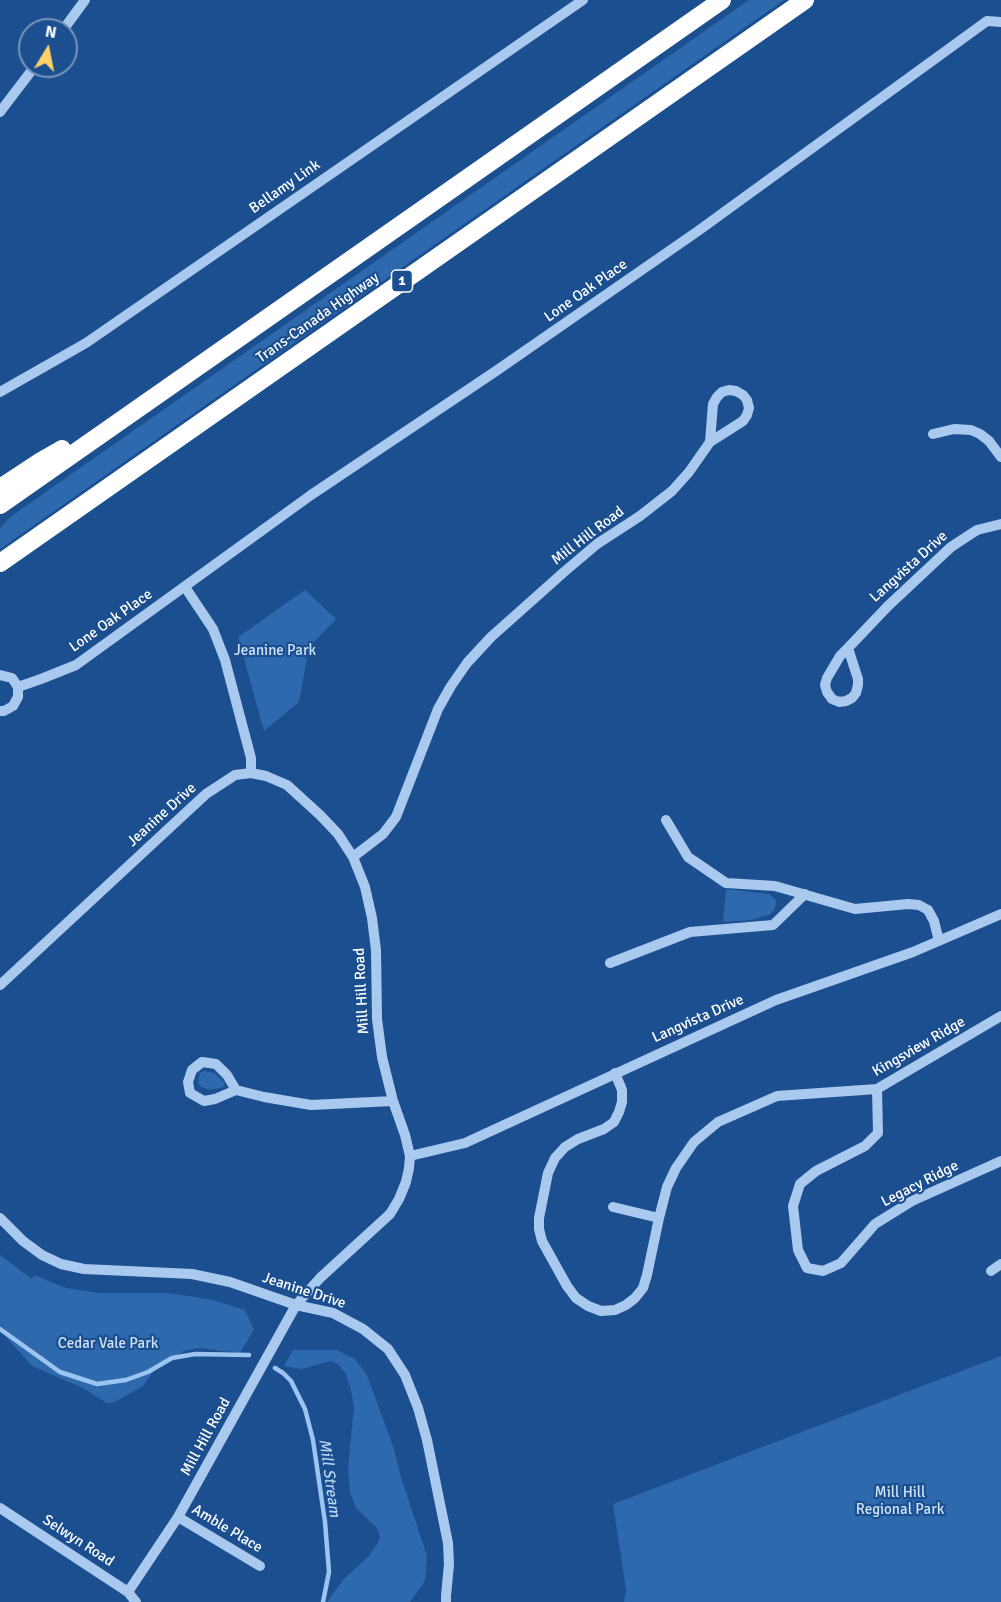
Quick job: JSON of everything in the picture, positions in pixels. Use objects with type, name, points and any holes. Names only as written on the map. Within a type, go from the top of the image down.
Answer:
[{"type":"highway","name":"Trans-Canada Highway","points":[[0,505],[722,0]]},
{"type":"highway","name":"Trans-Canada Highway","points":[[0,563],[805,0]]},
{"type":"highway","points":[[0,488],[41,461],[143,405]]},
{"type":"street","points":[[72,18],[86,0]]},
{"type":"street","name":"Bellamy Link","points":[[0,392],[86,344],[583,0]]},
{"type":"street","name":"Lone Oak Place","points":[[18,687],[76,665],[311,495],[496,371],[698,231],[987,21],[1001,22]]},
{"type":"street","points":[[0,112],[26,78]]},
{"type":"street","name":"Mill Hill Road","points":[[128,1592],[178,1517],[296,1305],[320,1278],[390,1214],[406,1182],[410,1156],[382,1057],[377,1019],[376,950],[372,918],[365,887],[353,857],[383,834],[396,817],[438,709],[467,663],[491,637],[597,544],[640,516],[672,491],[710,442],[743,421],[748,408],[747,400],[743,395],[729,390],[722,392],[717,398],[713,404],[710,442]]},
{"type":"street","points":[[933,434],[954,429],[971,430],[989,441],[1001,457]]},
{"type":"street","name":"Langvista Drive","points":[[848,648],[858,685],[852,698],[838,702],[832,699],[825,685],[840,656],[888,606],[951,547],[978,530],[1001,524]]},
{"type":"street","points":[[185,587],[213,629],[225,660],[251,758],[251,773],[266,776],[286,785],[338,834],[353,857]]},
{"type":"street","points":[[0,675],[12,678],[18,687],[18,697],[13,706],[0,711]]},
{"type":"street","name":"Jeanine Drive","points":[[0,985],[206,794],[235,775],[251,773]]},
{"type":"street","points":[[666,820],[688,858],[726,883],[775,886],[855,909],[919,905],[928,910],[934,921],[939,941]]},
{"type":"street","points":[[610,963],[690,932],[773,925],[805,894]]},
{"type":"street","name":"Langvista Drive","points":[[410,1156],[465,1143],[776,1000],[867,969],[1001,914]]},
{"type":"street","name":"Kingsview Ridge","points":[[615,1073],[622,1090],[620,1112],[614,1122],[604,1129],[578,1139],[565,1147],[555,1158],[548,1173],[538,1218],[540,1235],[567,1286],[576,1298],[601,1311],[615,1310],[626,1305],[643,1288],[667,1187],[676,1168],[694,1142],[718,1122],[777,1096],[877,1089],[1001,1017]]},
{"type":"street","points":[[236,1090],[227,1075],[216,1064],[202,1062],[192,1070],[188,1082],[190,1093],[204,1101],[236,1090],[310,1105],[393,1101]]},
{"type":"street","name":"Legacy Ridge","points":[[877,1089],[878,1133],[865,1146],[816,1171],[800,1184],[793,1206],[798,1251],[807,1268],[823,1271],[841,1263],[875,1224],[912,1201],[1001,1161]]},
{"type":"street","points":[[613,1207],[658,1218]]},
{"type":"street","name":"Jeanine Drive","points":[[0,1218],[22,1241],[42,1255],[61,1264],[84,1269],[192,1274],[230,1282],[296,1305],[333,1313],[363,1329],[388,1349],[405,1375],[427,1440],[448,1543],[449,1564],[444,1600]]},
{"type":"street","points":[[991,1271],[1001,1264]]},
{"type":"street","name":"Selwyn Road","points":[[0,1508],[128,1592],[136,1602]]},
{"type":"street","name":"Amble Place","points":[[178,1517],[260,1566]]},
{"type":"green space","points":[[749,0],[784,0],[0,549],[0,528],[20,510]]},
{"type":"green space","name":"Jeanine Park","points":[[305,590],[336,619],[309,647],[299,702],[264,731],[238,637]]},
{"type":"green space","points":[[726,889],[769,894],[776,900],[775,909],[769,915],[751,920],[723,922]]},
{"type":"green space","points":[[204,1071],[214,1073],[225,1083],[224,1087],[210,1090],[201,1087],[198,1079]]},
{"type":"green space","name":"Cedar Vale Park","points":[[0,1255],[32,1279],[34,1275],[66,1288],[100,1293],[168,1293],[213,1300],[245,1310],[254,1330],[240,1353],[198,1348],[184,1351],[152,1373],[143,1386],[116,1401],[107,1403],[83,1388],[32,1366],[0,1330]]},
{"type":"green space","points":[[293,1350],[337,1350],[355,1359],[367,1375],[394,1449],[427,1556],[425,1581],[410,1602],[327,1602],[343,1580],[370,1555],[380,1536],[377,1528],[356,1508],[350,1492],[348,1468],[354,1407],[346,1374],[338,1364],[330,1361],[302,1369],[284,1366]]},
{"type":"green space","name":"Mill Hill Regional Park","points":[[1001,1356],[1001,1602],[624,1602],[626,1589],[613,1504]]},
{"type":"waterway","name":"Mill Stream","points":[[0,1329],[60,1372],[97,1384],[126,1380],[148,1372],[172,1358],[195,1354],[249,1355]]},
{"type":"waterway","name":"Mill Stream","points":[[275,1368],[291,1381],[305,1409],[313,1440],[325,1522],[329,1572],[323,1602]]}]
